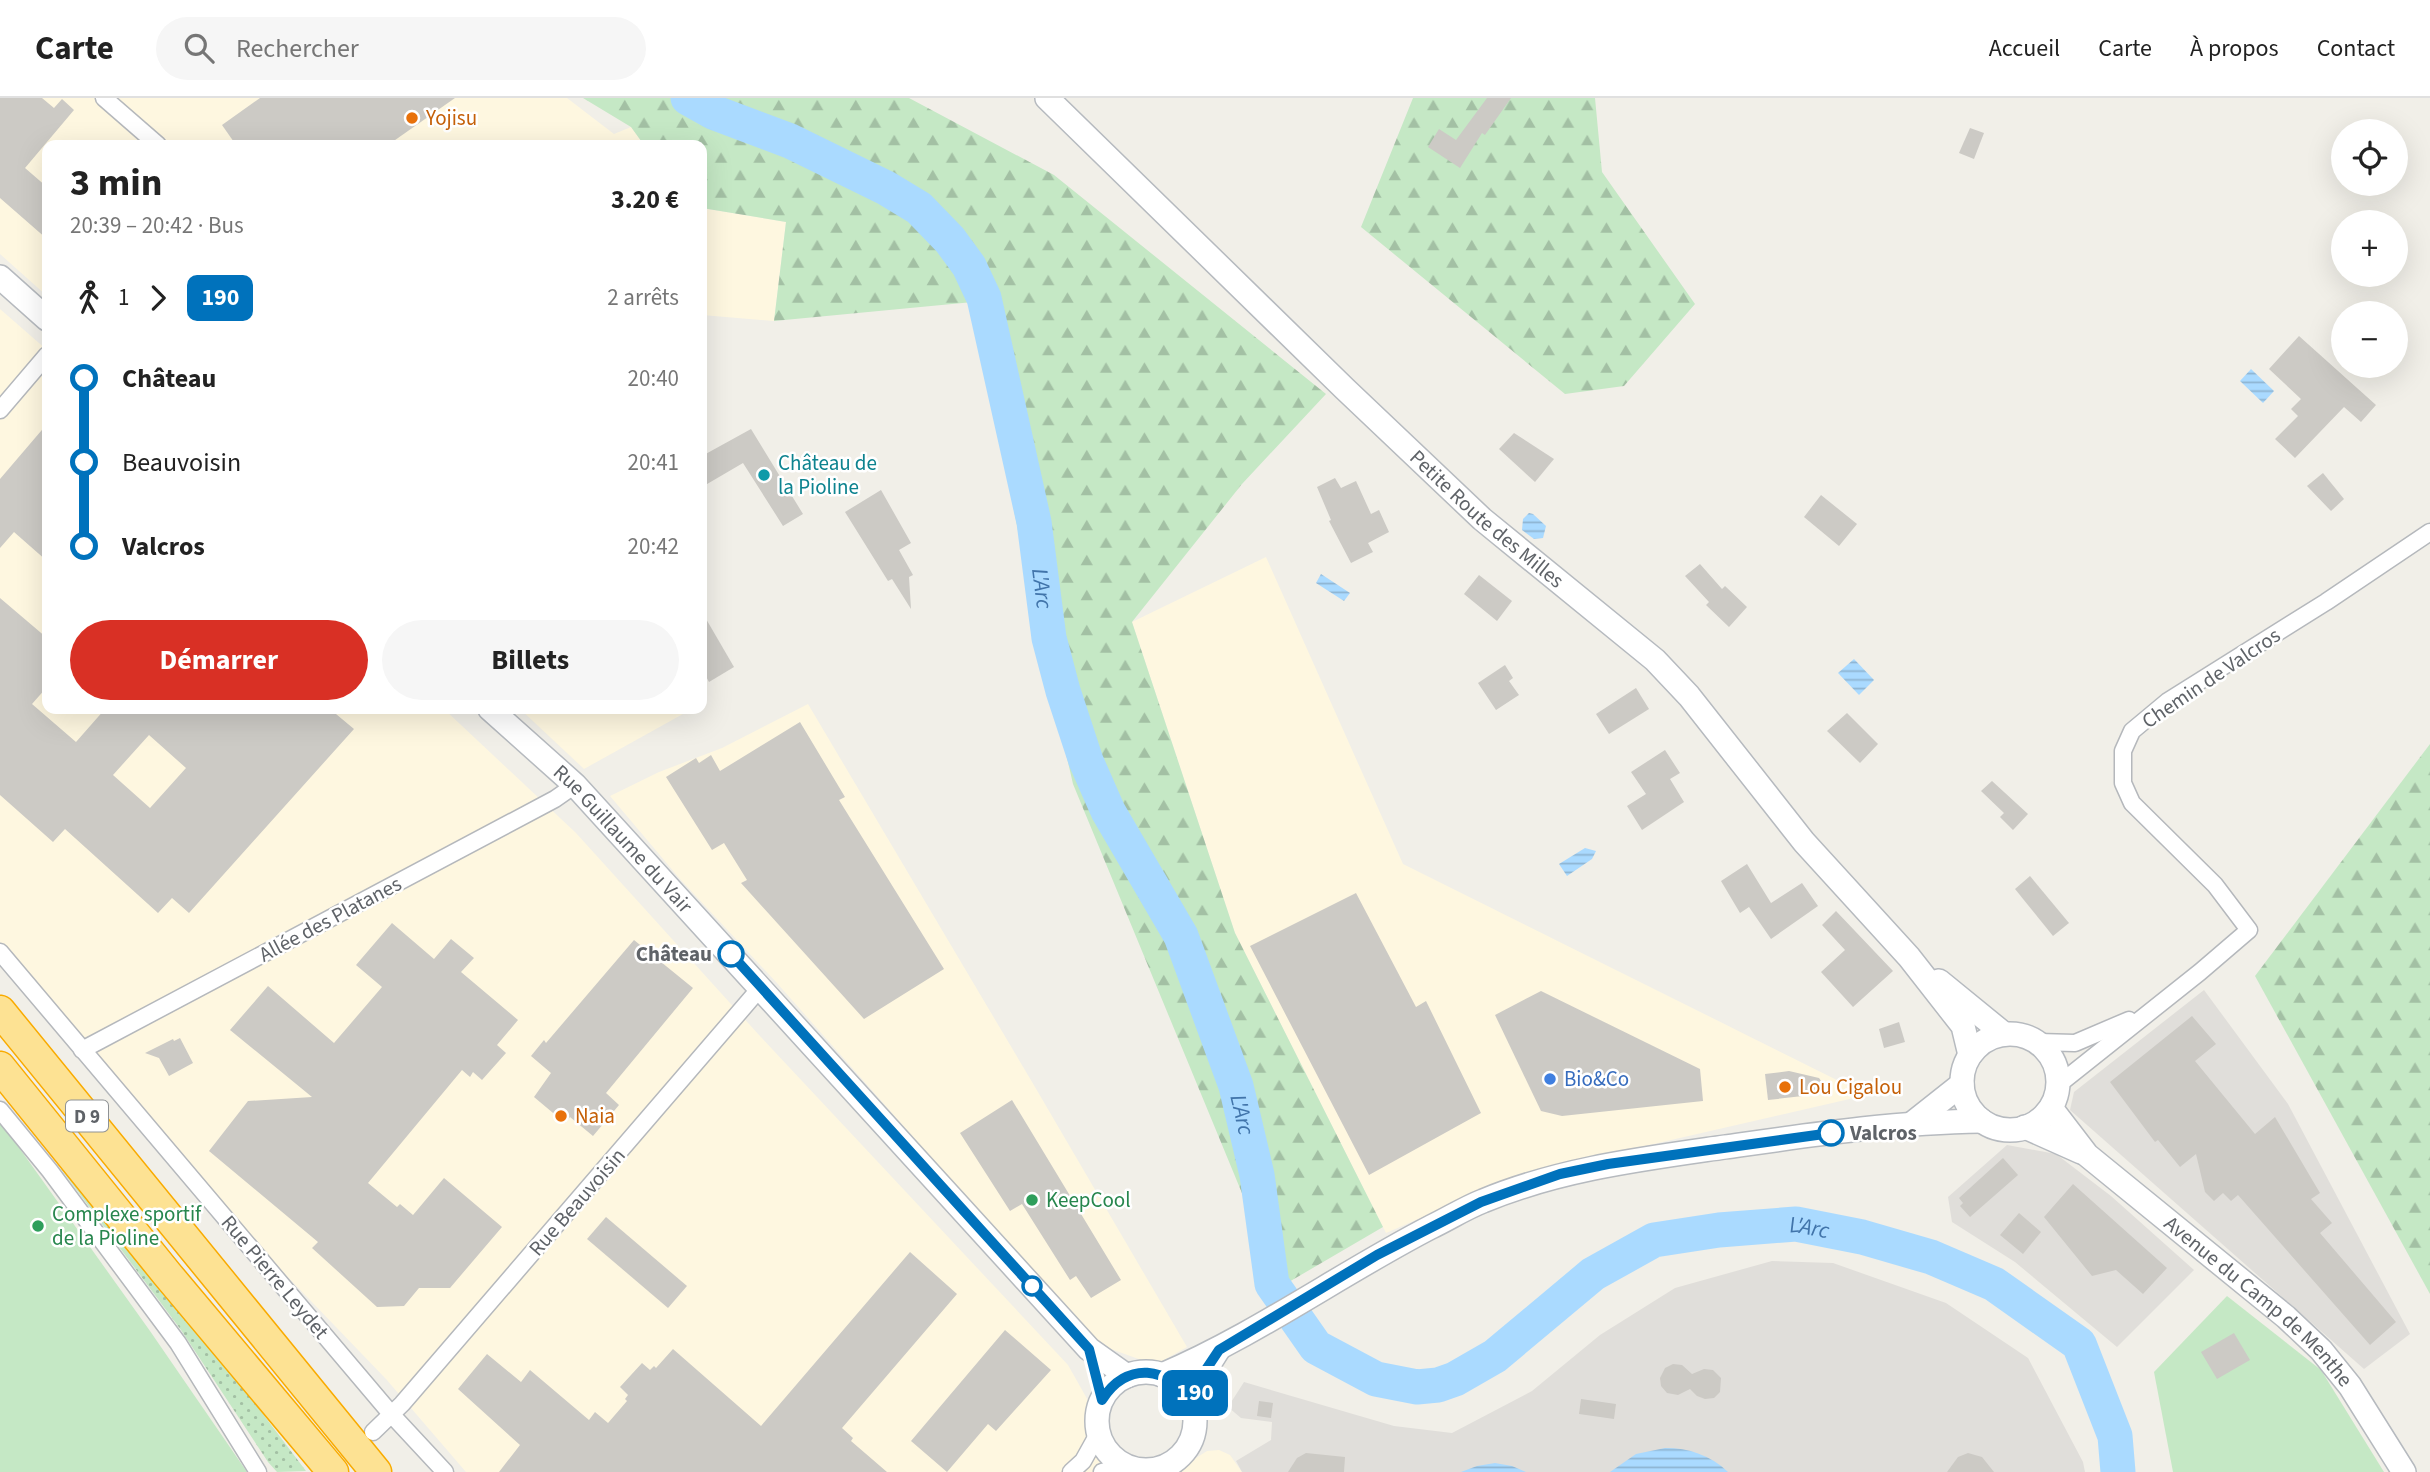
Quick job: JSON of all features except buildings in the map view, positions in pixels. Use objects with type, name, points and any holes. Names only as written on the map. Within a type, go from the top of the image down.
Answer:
[{"type":"highway","name":"D 9","points":[[0,1011],[376,1472]]},
{"type":"highway","name":"D 9","points":[[0,1067],[167,1274],[333,1472]]},
{"type":"main road","name":"Petite Route des Milles","points":[[1047,98],[1472,510],[1655,660],[1689,696],[1804,842],[1909,957],[1963,1026],[1970,1055]]},
{"type":"main road","points":[[0,277],[42,315]]},
{"type":"main road","name":"Rue Guillaume du Vair","points":[[496,714],[575,785],[1089,1349],[1127,1376]]},
{"type":"main road","name":"Petite Route des Milles","points":[[1909,957],[2004,1034]]},
{"type":"main road","points":[[1162,1375],[1222,1348],[1352,1270],[1481,1202],[1560,1174],[1621,1162],[1914,1122],[1982,1121],[2003,1129],[2025,1128],[2039,1120],[2051,1108],[2058,1085],[2057,1069],[2050,1054],[2038,1042],[2021,1035],[2004,1034],[1985,1041],[1970,1055],[1962,1084],[1972,1111],[1982,1121]]},
{"type":"main road","points":[[1914,1122],[1962,1084]]},
{"type":"main road","name":"Avenue du Camp de Menthe","points":[[2051,1108],[2087,1155],[2286,1317],[2321,1350],[2350,1386],[2404,1472]]},
{"type":"main road","name":"Avenue du Camp de Menthe","points":[[2025,1128],[2087,1155]]},
{"type":"main road","points":[[1191,1404],[1199,1380],[1222,1348]]},
{"type":"main road","name":"Rue Guillaume du Vair","points":[[1089,1349],[1102,1400]]},
{"type":"main road","points":[[1150,1373],[1162,1375],[1184,1391],[1194,1413],[1193,1431],[1183,1453],[1171,1463],[1156,1469],[1140,1470],[1125,1466],[1104,1447],[1098,1434],[1097,1422],[1102,1400],[1108,1390],[1127,1376],[1150,1373]]},
{"type":"street","points":[[104,98],[152,140]]},
{"type":"street","points":[[0,410],[42,361]]},
{"type":"street","name":"Chemin de Valcros","points":[[2058,1085],[2249,930],[2216,885],[2132,803],[2123,783],[2123,751],[2132,731],[2168,701],[2326,602],[2430,532]]},
{"type":"street","name":"Allée des Platanes","points":[[82,1050],[543,806],[575,785]]},
{"type":"street","name":"Rue Pierre Leydet","points":[[0,952],[392,1415],[445,1472]]},
{"type":"street","name":"Rue Beauvoisin","points":[[373,1432],[392,1415],[761,987]]},
{"type":"street","name":"Chemin de Valcros","points":[[2038,1042],[2075,1043],[2147,1012]]},
{"type":"street","points":[[0,1110],[50,1171],[178,1343],[258,1472]]},
{"type":"street","points":[[1071,1472],[1083,1461],[1098,1434]]},
{"type":"street","points":[[1101,1472],[1125,1466]]},
{"type":"shaded area","points":[[0,98],[567,98],[614,134],[631,127],[640,140],[42,140],[42,292],[0,254]]},
{"type":"shaded area","points":[[707,209],[786,222],[774,321],[707,315]]},
{"type":"shaded area","points":[[0,309],[42,346],[42,714],[449,714],[576,833],[759,1035],[1068,1365],[1090,1404],[1087,1438],[1114,1472],[466,1472],[386,1379],[284,1273],[208,1188],[66,1025],[0,944]]},
{"type":"shaded area","points":[[1266,557],[1403,864],[1867,1095],[1519,1175],[1386,1233],[1235,933],[1132,622]]},
{"type":"shaded area","points":[[808,704],[1187,1347],[1155,1365],[1111,1349],[1087,1333],[776,982],[680,879],[610,796],[659,772],[722,748]]},
{"type":"shaded area","points":[[525,714],[683,714],[584,769]]},
{"type":"shaded area","points":[[2204,990],[2288,1104],[2410,1334],[2364,1369],[2070,1110],[2074,1092]]},
{"type":"shaded area","points":[[2007,1145],[2056,1154],[2111,1196],[2194,1270],[2117,1347],[2015,1262],[1952,1222],[1948,1197]]},
{"type":"shaded area","points":[[1772,1261],[1833,1263],[1946,1303],[2028,1358],[2083,1462],[2085,1472],[1242,1472],[1236,1461],[1271,1440],[1272,1422],[1241,1418],[1228,1407],[1244,1382],[1394,1426],[1452,1433],[1532,1391],[1600,1335],[1675,1288]]},
{"type":"shaded area","points":[[1219,1450],[1230,1455],[1242,1472],[1174,1472],[1207,1451]]},
{"type":"green space","points":[[583,98],[909,98],[1054,175],[1326,394],[1242,484],[1132,622],[1235,933],[1383,1227],[1270,1293],[1244,1198],[1073,784],[1036,622],[973,302],[774,321],[786,222],[707,209],[707,140],[640,140],[631,127]]},
{"type":"green space","points":[[1413,98],[1595,98],[1602,172],[1695,304],[1624,386],[1565,394],[1361,227]]},
{"type":"green space","points":[[2430,744],[2430,1294],[2255,976]]},
{"type":"green space","name":"Complexe sportif de la Pioline","points":[[0,1121],[150,1331],[247,1472],[0,1472]]},
{"type":"green space","points":[[64,1165],[195,1324],[306,1471],[277,1472],[268,1462],[181,1330],[61,1169]]},
{"type":"green space","points":[[2227,1296],[2321,1370],[2384,1472],[2173,1472],[2154,1372]]},
{"type":"water","points":[[2251,369],[2274,391],[2263,403],[2240,381]]},
{"type":"water","points":[[1529,513],[1546,526],[1543,538],[1534,539],[1522,530],[1523,519]]},
{"type":"water","points":[[1321,574],[1350,593],[1344,601],[1316,583]]},
{"type":"water","points":[[1854,659],[1874,680],[1859,695],[1838,673]]},
{"type":"water","points":[[1585,848],[1596,851],[1592,859],[1567,876],[1559,864]]},
{"type":"water","points":[[1665,1448],[1699,1454],[1728,1472],[1610,1472],[1636,1454]]},
{"type":"water","points":[[1495,1463],[1526,1472],[1461,1472],[1477,1466]]},
{"type":"waterway","name":"L'Arc","points":[[688,98],[713,112],[790,141],[886,188],[919,208],[950,240],[969,266],[984,298],[1034,522],[1049,638],[1063,691],[1086,761],[1108,811],[1181,936],[1236,1086],[1257,1175],[1272,1284],[1316,1347],[1376,1379],[1417,1387],[1438,1385],[1455,1379],[1495,1356],[1593,1274],[1654,1240],[1719,1230],[1796,1224],[1862,1237],[1931,1257],[1994,1284],[2079,1344],[2115,1436],[2118,1472]]},
{"type":"bus line","name":"190","points":[[731,954],[1089,1349],[1102,1400],[1108,1390],[1127,1376],[1150,1373],[1162,1375],[1174,1382],[1184,1391],[1191,1404],[1199,1380],[1219,1350],[1377,1255],[1481,1202],[1518,1188],[1560,1174],[1608,1164],[1831,1133]]},
{"type":"place","name":"Yojisu","points":[[412,118]]},
{"type":"place","name":"Château de la Pioline","points":[[764,475]]},
{"type":"place","name":"Château","points":[[731,954]]},
{"type":"place","name":"Bio&Co","points":[[1550,1079]]},
{"type":"place","name":"Lou Cigalou","points":[[1785,1087]]},
{"type":"place","name":"Naia","points":[[561,1116]]},
{"type":"place","name":"Valcros","points":[[1831,1133]]},
{"type":"place","name":"KeepCool","points":[[1032,1200]]},
{"type":"place","name":"Complexe sportif de la Pioline","points":[[38,1226]]}]
